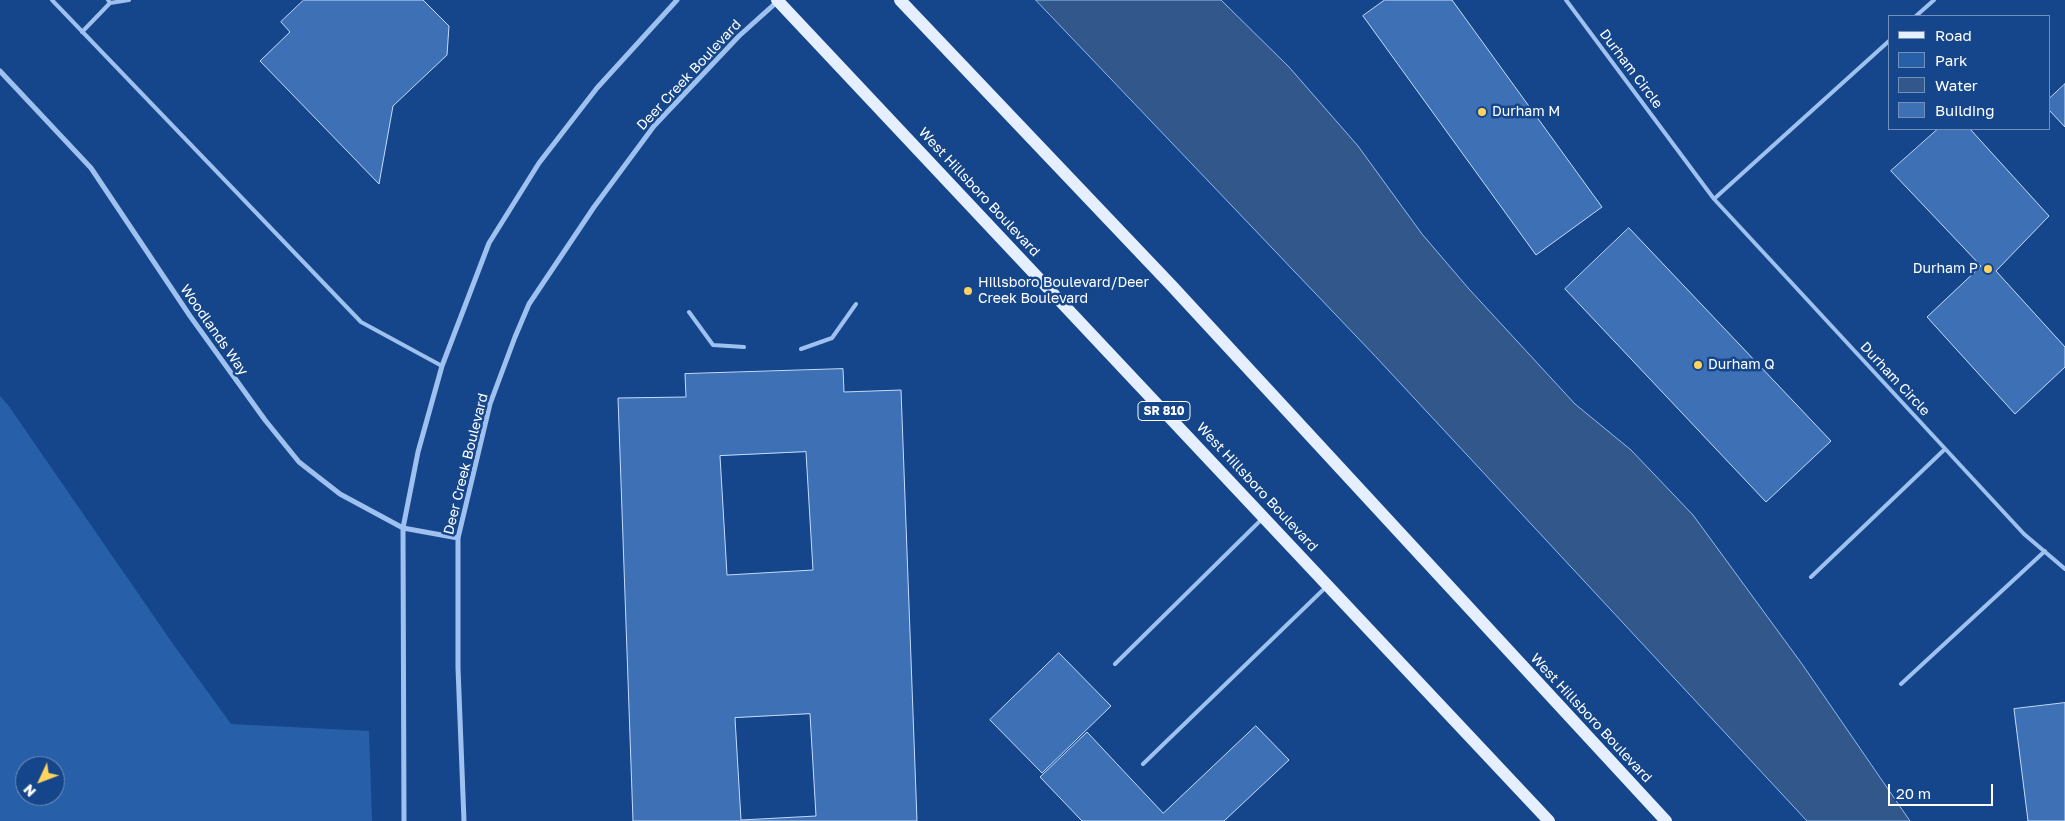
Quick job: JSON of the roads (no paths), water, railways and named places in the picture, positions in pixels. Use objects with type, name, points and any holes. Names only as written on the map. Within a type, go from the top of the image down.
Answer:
[{"type":"main road","name":"West Hillsboro Boulevard","points":[[778,0],[1549,821]]},
{"type":"main road","name":"West Hillsboro Boulevard","points":[[900,0],[1171,285],[1666,821]]},
{"type":"street","points":[[404,821],[404,528],[418,452],[442,366],[489,243],[539,163],[597,88],[677,0]]},
{"type":"street","name":"Deer Creek Boulevard","points":[[464,821],[458,668],[458,538],[490,404],[529,304],[594,207],[654,126],[739,36],[778,0]]},
{"type":"street","name":"Woodlands Way","points":[[0,71],[90,168],[190,316],[265,420],[300,462],[340,494],[404,528],[458,538]]},
{"type":"lane","points":[[52,0],[361,322],[442,366]]},
{"type":"lane","points":[[82,32],[109,1],[129,0]]},
{"type":"lane","name":"Durham Circle","points":[[1566,0],[1714,199],[2024,534],[2065,569]]},
{"type":"lane","points":[[1917,15],[1934,0]]},
{"type":"lane","points":[[1714,199],[1888,42]]},
{"type":"lane","points":[[801,349],[832,338],[856,304]]},
{"type":"lane","points":[[690,312],[714,345],[744,347]]},
{"type":"lane","points":[[1811,577],[1945,449]]},
{"type":"lane","points":[[1115,664],[1264,517]]},
{"type":"lane","points":[[1901,684],[2045,551]]},
{"type":"lane","points":[[1143,764],[1328,586]]},
{"type":"water","points":[[1036,0],[1221,0],[1289,67],[1358,146],[1422,234],[1469,289],[1575,404],[1631,450],[1693,515],[1802,664],[1910,821],[1807,821],[1376,357]]},
{"type":"place","name":"Durham M","points":[[1482,112]]},
{"type":"place","name":"Durham P","points":[[1988,269]]},
{"type":"place","name":"Hillsboro Boulevard/Deer Creek Boulevard","points":[[968,291]]},
{"type":"place","name":"Durham Q","points":[[1698,365]]}]
